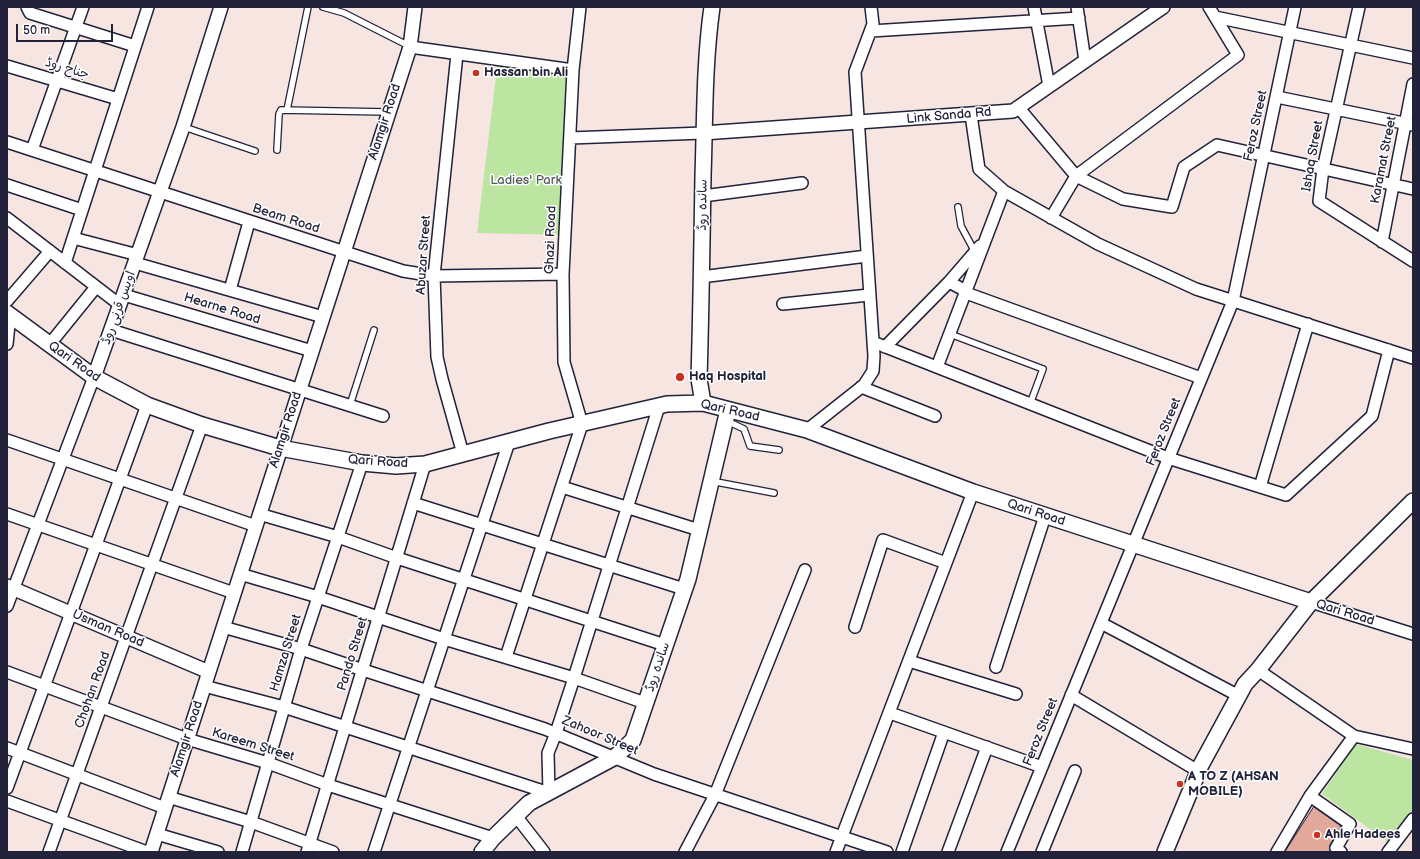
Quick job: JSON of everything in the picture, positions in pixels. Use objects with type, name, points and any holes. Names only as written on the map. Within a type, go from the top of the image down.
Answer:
[{"type":"main road","name":"ساندہ روڈ","points":[[703,403],[699,379],[703,133],[706,47],[712,7]]},
{"type":"main road","name":"Qari Road","points":[[8,310],[49,345],[94,377],[147,405],[202,425],[280,448],[362,463],[396,466],[425,464],[667,404],[703,403],[726,415],[808,430],[973,492],[1311,602]]},
{"type":"main road","name":"ساندہ روڈ","points":[[482,852],[493,838],[529,803],[615,757],[633,740],[684,589],[726,415]]},
{"type":"main road","points":[[1165,852],[1198,771],[1245,684],[1258,670],[1311,602],[1413,502]]},
{"type":"street","points":[[27,7],[30,13],[135,46]]},
{"type":"street","points":[[32,150],[83,7]]},
{"type":"street","points":[[65,263],[148,7]]},
{"type":"street","name":"اویس قرنی روڈ","points":[[7,606],[10,587],[38,525],[94,377],[161,191],[221,7]]},
{"type":"street","name":"Alamgir Road","points":[[151,852],[410,47],[415,7]]},
{"type":"street","name":"Ghazi Road","points":[[580,7],[573,70],[563,274],[564,362],[582,424]]},
{"type":"street","points":[[808,430],[861,387],[873,371],[873,342],[854,72],[873,24],[871,7]]},
{"type":"street","points":[[1034,7],[1049,86]]},
{"type":"street","points":[[1051,218],[1076,176],[1238,55],[1209,7]]},
{"type":"street","name":"Feroz Street","points":[[1007,852],[1233,301],[1294,7]]},
{"type":"street","name":"Ishaq Street","points":[[1358,7],[1323,169],[1319,201],[1413,262]]},
{"type":"street","name":"Link Sanda Rd","points":[[703,133],[1012,111],[1160,8]]},
{"type":"street","points":[[871,31],[1036,21],[1078,13],[1085,61]]},
{"type":"street","points":[[1215,17],[1413,58]]},
{"type":"street","points":[[410,47],[573,70]]},
{"type":"street","name":"Abuzar Street","points":[[457,54],[434,276],[437,357],[463,454]]},
{"type":"street","name":"جناح روڈ","points":[[7,66],[118,99]]},
{"type":"street","name":"Karamat Street","points":[[1382,242],[1393,184],[1409,124],[1413,84]]},
{"type":"street","points":[[1276,96],[1409,124]]},
{"type":"street","points":[[1018,107],[1076,176],[1123,199],[1168,208],[1174,204],[1184,167],[1217,145],[1264,157],[1413,188]]},
{"type":"street","points":[[971,115],[978,169],[1004,191],[1098,244],[1196,288],[1413,358]]},
{"type":"street","points":[[570,138],[703,133]]},
{"type":"street","name":"Beam Road","points":[[7,142],[161,191],[249,222],[384,266],[434,276],[563,274]]},
{"type":"street","points":[[703,196],[802,183]]},
{"type":"street","points":[[7,185],[82,210]]},
{"type":"street","points":[[937,367],[1004,191]]},
{"type":"street","points":[[7,218],[96,287],[122,300]]},
{"type":"street","points":[[230,290],[249,222]]},
{"type":"street","points":[[73,238],[230,290],[323,318]]},
{"type":"street","points":[[885,347],[949,282],[985,241]]},
{"type":"street","points":[[7,344],[8,310],[50,251]]},
{"type":"street","points":[[701,277],[867,256]]},
{"type":"street","points":[[949,282],[966,292],[1201,378]]},
{"type":"street","points":[[49,345],[96,287]]},
{"type":"street","points":[[783,304],[869,294]]},
{"type":"street","name":"Hearne Road","points":[[122,300],[312,351]]},
{"type":"street","points":[[1260,487],[1308,324]]},
{"type":"street","points":[[111,330],[383,416]]},
{"type":"street","points":[[873,342],[1168,458],[1286,495],[1372,416],[1389,350]]},
{"type":"street","points":[[861,387],[935,416]]},
{"type":"street","points":[[7,788],[147,405]]},
{"type":"street","points":[[204,686],[284,707],[549,792],[548,753],[574,678],[659,406]]},
{"type":"street","points":[[506,657],[582,424]]},
{"type":"street","name":"Chohan Road","points":[[49,852],[202,425]]},
{"type":"street","points":[[7,440],[176,498],[257,520],[338,537],[397,558],[665,645]]},
{"type":"street","points":[[374,852],[509,442]]},
{"type":"street","name":"Hamza Street","points":[[242,852],[301,649],[362,463]]},
{"type":"street","name":"Pando Street","points":[[309,848],[425,464]]},
{"type":"street","points":[[562,487],[699,530]]},
{"type":"street","points":[[836,852],[843,837],[973,492]]},
{"type":"street","points":[[413,503],[684,589]]},
{"type":"street","points":[[7,514],[234,594]]},
{"type":"street","points":[[996,667],[1045,516]]},
{"type":"street","points":[[855,627],[883,540],[946,563]]},
{"type":"street","points":[[685,852],[715,795],[806,570]]},
{"type":"street","points":[[240,574],[318,597],[444,639],[574,678],[645,703]]},
{"type":"street","name":"Usman Road","points":[[10,587],[208,672]]},
{"type":"street","name":"Qari Road","points":[[1311,602],[1413,634]]},
{"type":"street","points":[[1101,622],[1239,696]]},
{"type":"street","name":"Zahoor Street","points":[[223,627],[301,649],[556,733],[654,774],[887,852]]},
{"type":"street","points":[[909,661],[1016,694]]},
{"type":"street","points":[[1258,670],[1354,736],[1413,750]]},
{"type":"street","name":"Kareem Street","points":[[7,672],[187,739],[268,763],[328,785],[493,838]]},
{"type":"street","points":[[1071,695],[1198,771]]},
{"type":"street","points":[[890,713],[1042,767]]},
{"type":"street","points":[[902,852],[944,732]]},
{"type":"street","points":[[1277,852],[1310,796],[1354,736]]},
{"type":"street","points":[[948,852],[987,747]]},
{"type":"street","points":[[7,748],[77,774],[167,803],[251,822],[309,848],[333,852]]},
{"type":"street","points":[[1042,852],[1075,771]]},
{"type":"street","points":[[1310,796],[1350,824],[1336,848],[1341,852]]},
{"type":"street","points":[[7,801],[147,852]]},
{"type":"street","points":[[516,816],[544,852]]},
{"type":"street","points":[[1388,852],[1413,819]]},
{"type":"street","points":[[157,834],[218,852]]},
{"type":"lane","points":[[287,110],[308,7]]},
{"type":"lane","points":[[323,7],[344,13],[410,47]]},
{"type":"lane","points":[[277,150],[279,114],[281,110],[388,112]]},
{"type":"lane","points":[[183,127],[256,151]]},
{"type":"lane","points":[[958,207],[961,226],[975,252]]},
{"type":"lane","points":[[350,405],[374,330]]},
{"type":"lane","points":[[950,334],[1043,368],[1030,404]]},
{"type":"lane","points":[[726,415],[744,429],[750,446],[779,450]]},
{"type":"lane","points":[[711,481],[774,493]]},
{"type":"green space","name":"Ladies' Park","points":[[498,60],[573,70],[565,235],[477,233]]},
{"type":"green space","points":[[1356,744],[1413,760],[1413,812],[1389,843],[1322,794]]},
{"type":"building","name":"Ahle Hadees","points":[[1314,807],[1341,826],[1330,845],[1330,852],[1285,852]]},
{"type":"place","name":"Hassan bin Ali","points":[[476,73]]},
{"type":"place","name":"Haq Hospital","points":[[680,377]]},
{"type":"place","name":"A TO Z (AHSAN MOBILE)","points":[[1180,784]]},
{"type":"place","name":"Ahle Hadees","points":[[1317,835]]}]
